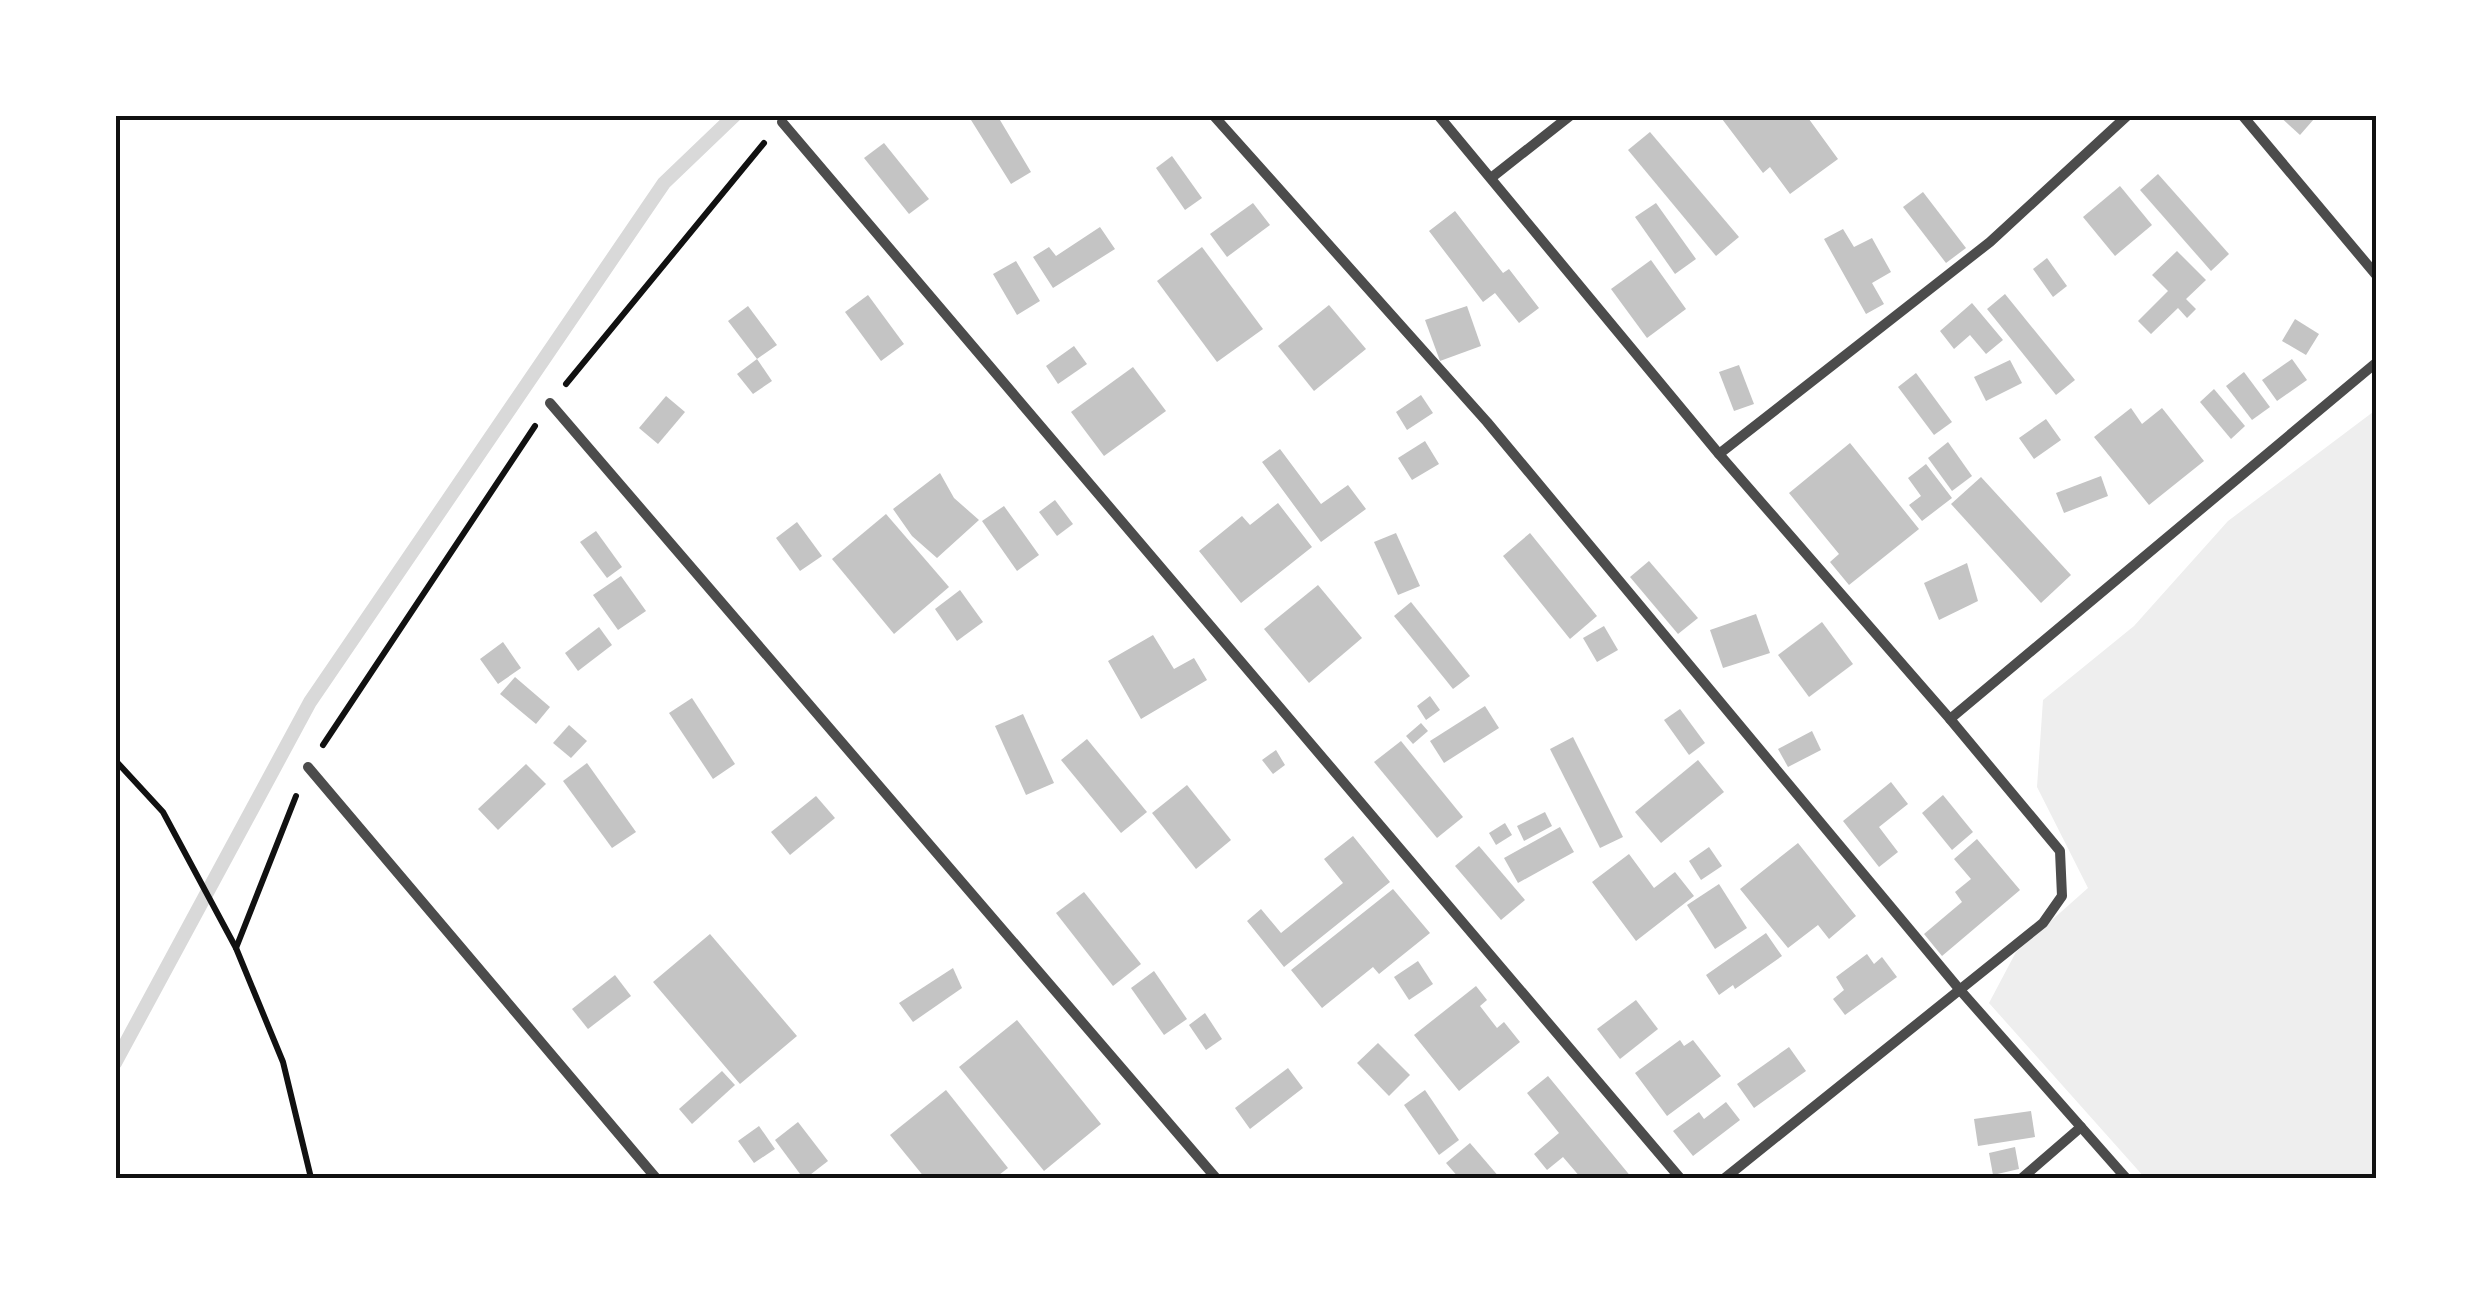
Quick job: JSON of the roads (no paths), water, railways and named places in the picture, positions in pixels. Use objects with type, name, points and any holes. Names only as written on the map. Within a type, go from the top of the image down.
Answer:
[{"type":"street","points":[[1213,115],[1488,422],[1960,990],[2126,1178]]},
{"type":"street","points":[[1438,115],[1719,454],[2060,851],[2062,896],[2043,923],[1726,1178]]},
{"type":"street","points":[[1491,178],[1571,115]]},
{"type":"street","points":[[1719,454],[1990,242],[2128,115]]},
{"type":"street","points":[[2242,115],[2377,276]]},
{"type":"street","points":[[782,122],[1680,1178]]},
{"type":"street","points":[[1950,720],[2377,362]]},
{"type":"street","points":[[550,403],[1216,1178]]},
{"type":"street","points":[[308,766],[656,1178]]},
{"type":"street","points":[[2022,1178],[2080,1127]]},
{"type":"waterway","points":[[115,1063],[310,702],[664,183],[735,115]]}]
